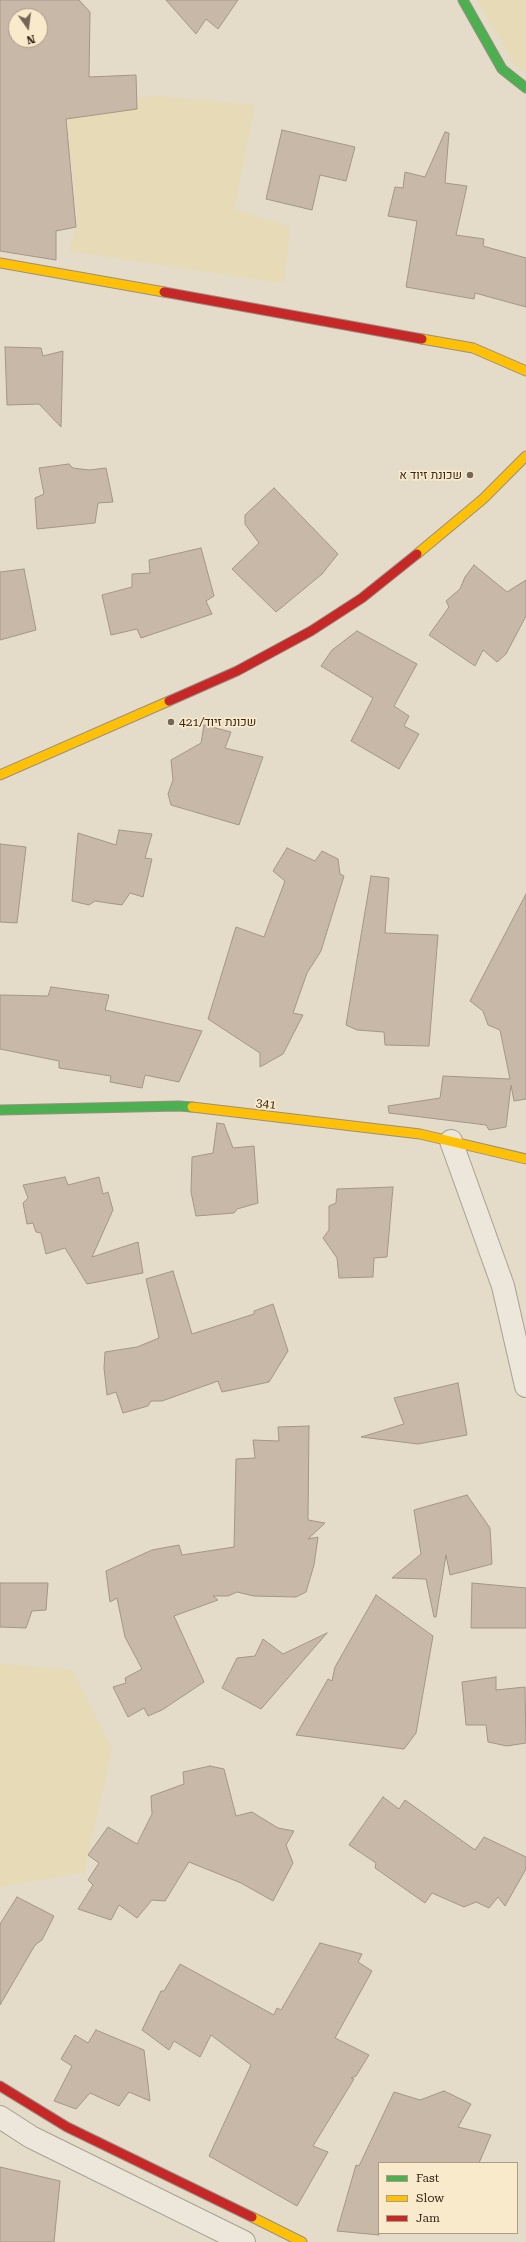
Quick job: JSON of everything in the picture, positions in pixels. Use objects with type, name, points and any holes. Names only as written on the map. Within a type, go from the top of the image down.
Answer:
[{"type":"street","points":[[463,0],[502,69],[526,88]]},
{"type":"street","points":[[0,263],[473,348],[526,371]]},
{"type":"street","points":[[0,775],[237,671],[311,631],[368,593],[468,512],[526,456]]},
{"type":"street","name":"341","points":[[0,1110],[179,1106],[420,1134],[526,1159]]},
{"type":"street","points":[[452,1141],[503,1286],[526,1386]]},
{"type":"street","points":[[0,2086],[67,2127],[302,2242]]},
{"type":"street","points":[[0,2117],[31,2137],[244,2242]]},
{"type":"shaded area","points":[[477,0],[526,0],[526,73],[515,65]]},
{"type":"shaded area","points":[[156,96],[255,105],[234,209],[290,227],[284,283],[69,251],[78,219],[65,107]]},
{"type":"shaded area","points":[[0,1664],[72,1670],[112,1749],[84,1872],[0,1887]]},
{"type":"building","points":[[0,0],[79,0],[90,12],[89,77],[136,75],[137,109],[66,119],[76,227],[56,231],[56,260],[0,251]]},
{"type":"building","points":[[166,0],[238,0],[218,29],[206,19],[196,34]]},
{"type":"building","points":[[282,130],[355,147],[346,181],[320,175],[312,210],[266,199]]},
{"type":"building","points":[[445,132],[449,133],[445,183],[467,186],[456,235],[484,239],[483,246],[526,258],[526,307],[475,293],[474,299],[406,287],[417,221],[388,216],[395,187],[403,188],[405,172],[425,177]]},
{"type":"building","points":[[5,347],[41,348],[43,356],[63,351],[61,427],[39,404],[7,405]]},
{"type":"building","points":[[69,464],[73,468],[89,470],[106,468],[113,502],[98,503],[95,523],[37,529],[35,498],[44,494],[39,468]]},
{"type":"building","points":[[274,488],[338,554],[322,574],[276,612],[232,569],[259,543],[245,524],[245,515]]},
{"type":"building","points":[[201,548],[214,596],[206,601],[212,614],[141,638],[137,629],[111,635],[102,595],[132,587],[132,574],[150,573],[149,560]]},
{"type":"building","points":[[474,565],[507,592],[526,580],[526,616],[506,654],[497,662],[483,650],[475,666],[429,635],[449,607],[446,601],[460,589],[465,577]]},
{"type":"building","points":[[24,569],[36,630],[0,640],[0,572]]},
{"type":"building","points":[[357,631],[417,664],[394,706],[409,716],[404,726],[419,734],[399,769],[351,741],[373,698],[321,666],[332,650]]},
{"type":"building","points":[[204,725],[231,732],[225,748],[263,757],[239,825],[171,805],[168,794],[173,780],[171,760],[201,743]]},
{"type":"building","points":[[119,830],[152,834],[145,858],[152,859],[143,897],[130,893],[122,905],[95,901],[89,905],[72,901],[78,833],[116,845]]},
{"type":"building","points":[[0,844],[26,847],[17,923],[0,922]]},
{"type":"building","points":[[287,848],[315,861],[322,851],[338,859],[340,874],[344,876],[321,951],[307,973],[293,1013],[303,1015],[283,1054],[260,1067],[260,1053],[208,1019],[236,927],[264,937],[285,881],[273,871]]},
{"type":"building","points":[[371,876],[389,878],[385,933],[438,935],[429,1046],[385,1045],[384,1032],[357,1030],[346,1025]]},
{"type":"building","points":[[526,894],[526,1099],[514,1101],[511,1085],[506,1127],[489,1130],[486,1125],[389,1113],[388,1106],[440,1098],[443,1076],[510,1079],[500,1030],[488,1025],[483,1011],[470,1001]]},
{"type":"building","points":[[51,987],[109,995],[105,1010],[202,1031],[179,1082],[145,1075],[142,1088],[110,1082],[111,1076],[59,1068],[59,1061],[0,1049],[0,995],[48,996]]},
{"type":"building","points":[[217,1123],[224,1124],[233,1148],[254,1146],[258,1203],[237,1209],[234,1213],[196,1216],[191,1192],[192,1157],[213,1153]]},
{"type":"building","points":[[65,1177],[68,1185],[99,1177],[103,1194],[108,1192],[113,1210],[92,1257],[138,1242],[143,1273],[87,1284],[65,1248],[46,1254],[41,1233],[36,1232],[33,1223],[27,1224],[23,1203],[28,1198],[23,1185]]},
{"type":"building","points":[[393,1187],[387,1257],[374,1258],[373,1277],[339,1278],[337,1258],[323,1238],[329,1230],[329,1206],[336,1203],[337,1189]]},
{"type":"building","points":[[173,1271],[192,1334],[254,1314],[254,1311],[273,1304],[288,1351],[269,1382],[222,1392],[218,1381],[162,1401],[151,1401],[148,1406],[123,1413],[116,1392],[107,1395],[104,1368],[105,1352],[137,1347],[159,1338],[146,1279]]},
{"type":"building","points":[[458,1383],[467,1435],[418,1444],[361,1437],[404,1424],[394,1398]]},
{"type":"building","points":[[309,1426],[308,1520],[325,1523],[308,1539],[318,1537],[314,1565],[306,1592],[296,1597],[254,1596],[237,1592],[228,1596],[213,1596],[218,1600],[174,1616],[204,1682],[162,1710],[148,1716],[144,1708],[128,1717],[113,1687],[126,1683],[125,1678],[142,1669],[125,1637],[117,1598],[110,1602],[106,1571],[152,1550],[179,1545],[182,1555],[234,1547],[236,1459],[255,1458],[253,1440],[279,1441],[278,1427]]},
{"type":"building","points":[[467,1495],[490,1528],[492,1564],[450,1575],[446,1555],[436,1617],[434,1617],[426,1579],[392,1578],[421,1554],[414,1510]]},
{"type":"building","points":[[0,1583],[48,1583],[46,1610],[32,1611],[26,1628],[0,1627]]},
{"type":"building","points":[[472,1583],[526,1588],[526,1628],[471,1628]]},
{"type":"building","points":[[376,1595],[433,1636],[416,1733],[404,1749],[296,1735],[328,1679],[332,1681],[335,1667]]},
{"type":"building","points":[[327,1633],[261,1709],[222,1688],[237,1658],[255,1656],[263,1639],[283,1654]]},
{"type":"building","points":[[496,1677],[496,1690],[525,1687],[526,1743],[507,1746],[488,1742],[486,1725],[466,1725],[462,1682]]},
{"type":"building","points":[[210,1766],[224,1769],[236,1816],[252,1812],[278,1828],[294,1831],[286,1845],[293,1863],[273,1901],[241,1883],[189,1862],[165,1901],[152,1900],[137,1918],[119,1905],[111,1920],[78,1909],[93,1885],[88,1880],[99,1863],[88,1855],[108,1827],[137,1844],[152,1814],[151,1796],[184,1784],[183,1772]]},
{"type":"building","points":[[383,1797],[399,1809],[405,1800],[475,1850],[484,1837],[526,1857],[526,1869],[505,1906],[498,1897],[489,1908],[476,1902],[464,1907],[432,1893],[425,1903],[375,1868],[376,1863],[349,1845]]},
{"type":"building","points":[[17,1897],[54,1916],[42,1940],[35,1945],[0,2005],[0,1924]]},
{"type":"building","points":[[320,1943],[362,1954],[358,1962],[372,1971],[335,2038],[369,2055],[356,2076],[351,2078],[354,2079],[313,2146],[328,2152],[297,2206],[209,2156],[251,2065],[211,2035],[200,2057],[174,2041],[169,2050],[142,2030],[161,1991],[164,1991],[180,1964],[274,2015],[277,2008],[281,2010]]},
{"type":"building","points":[[96,2030],[144,2050],[150,2101],[129,2092],[119,2106],[90,2093],[76,2109],[54,2101],[72,2066],[61,2059],[75,2035],[88,2043]]},
{"type":"building","points":[[444,2091],[471,2104],[458,2127],[491,2135],[479,2162],[378,2162],[379,2235],[337,2231],[356,2165],[359,2166],[394,2092],[420,2100]]},
{"type":"building","points":[[0,2167],[60,2181],[54,2242],[0,2242]]},
{"type":"traffic: fast","points":[[463,0],[502,69],[526,88]]},
{"type":"traffic: fast","points":[[0,1110],[179,1106],[192,1107]]},
{"type":"traffic: slow","points":[[0,263],[164,292]]},
{"type":"traffic: slow","points":[[422,339],[473,348],[526,371]]},
{"type":"traffic: slow","points":[[417,554],[483,499],[526,456]]},
{"type":"traffic: slow","points":[[0,775],[169,701]]},
{"type":"traffic: slow","points":[[192,1107],[420,1134],[526,1159]]},
{"type":"traffic: slow","points":[[252,2217],[302,2242]]},
{"type":"traffic: jam","points":[[164,292],[422,339]]},
{"type":"traffic: jam","points":[[169,701],[237,671],[311,631],[362,598],[417,554]]},
{"type":"traffic: jam","points":[[0,2086],[67,2127],[252,2217]]},
{"type":"place","name":"שכונת זיוד א","points":[[470,475]]},
{"type":"place","name":"שכונת זיוד/421","points":[[171,722]]}]
